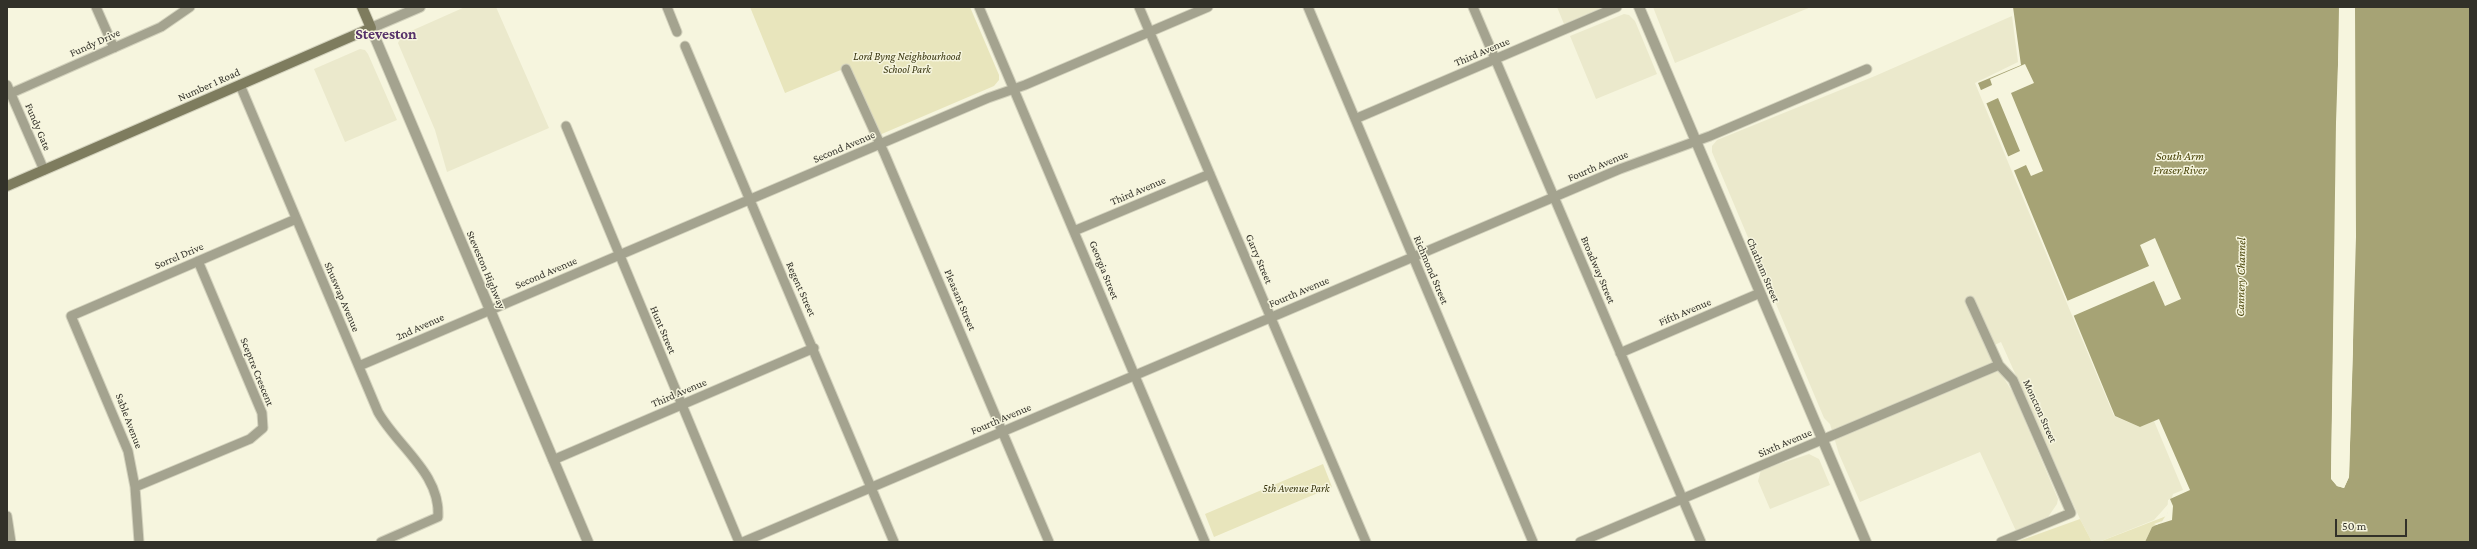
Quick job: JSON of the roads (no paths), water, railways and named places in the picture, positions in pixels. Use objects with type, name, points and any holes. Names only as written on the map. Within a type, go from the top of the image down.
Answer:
[{"type":"main road","name":"Steveston Highway","points":[[362,7],[371,28]]},
{"type":"main road","name":"Number 1 Road","points":[[7,186],[371,28]]},
{"type":"street","points":[[96,7],[114,48]]},
{"type":"street","name":"Fundy Drive","points":[[8,91],[114,48],[161,27],[190,7]]},
{"type":"street","name":"Number 1 Road","points":[[371,28],[420,7]]},
{"type":"street","points":[[666,7],[677,32]]},
{"type":"street","name":"Georgia Street","points":[[979,7],[1205,542]]},
{"type":"street","name":"Garry Street","points":[[1139,7],[1366,542]]},
{"type":"street","name":"Second Avenue","points":[[490,310],[1208,7]]},
{"type":"street","name":"Richmond Street","points":[[1308,7],[1533,542]]},
{"type":"street","name":"Broadway Street","points":[[1473,7],[1701,542]]},
{"type":"street","name":"Third Avenue","points":[[1355,119],[1617,7]]},
{"type":"street","name":"Chatham Street","points":[[1639,7],[1866,542]]},
{"type":"street","name":"Steveston Highway","points":[[371,28],[588,542]]},
{"type":"street","name":"Regent Street","points":[[685,46],[749,201],[814,348],[894,542]]},
{"type":"street","name":"Pleasant Street","points":[[846,69],[1003,431],[1049,542]]},
{"type":"street","name":"Fourth Avenue","points":[[743,542],[1134,374],[1413,258],[1620,169],[1696,141],[1867,69]]},
{"type":"street","name":"Shuswap Avenue","points":[[240,85],[384,423],[419,464],[437,501],[439,509],[438,517],[381,542]]},
{"type":"street","name":"Fundy Gate","points":[[8,91],[44,170]]},
{"type":"street","name":"Hunt Street","points":[[566,126],[739,542]]},
{"type":"street","name":"Third Avenue","points":[[1074,231],[1210,174]]},
{"type":"street","name":"Sorrel Drive","points":[[71,316],[296,219]]},
{"type":"street","name":"Sceptre Crescent","points":[[135,487],[250,438],[263,428],[262,413],[198,261]]},
{"type":"street","name":"Fifth Avenue","points":[[1620,353],[1760,293]]},
{"type":"street","name":"Moncton Street","points":[[1970,301],[1999,365],[2013,380],[2069,514],[2001,542]]},
{"type":"street","name":"2nd Avenue","points":[[359,366],[490,310]]},
{"type":"street","name":"Sable Avenue","points":[[71,316],[123,437],[135,487],[140,542]]},
{"type":"street","name":"Third Avenue","points":[[553,460],[814,348]]},
{"type":"street","name":"Sixth Avenue","points":[[1580,542],[1999,365]]},
{"type":"street","points":[[7,516],[11,542]]},
{"type":"water","name":"South Arm Fraser River","points":[[2013,7],[2340,7],[2336,122],[2331,478],[2337,486],[2344,488],[2349,477],[2356,237],[2355,7],[2470,7],[2470,542],[2145,542],[2152,527],[2161,522],[2168,513],[2170,499],[2190,490],[2159,419],[2140,427],[2115,416],[1978,83],[2021,65]]},
{"type":"district","name":"Steveston","points":[[386,34]]},
{"type":"park label","name":"Lord Byng Neighbourhood School Park","points":[[907,63]]},
{"type":"park label","name":"5th Avenue Park","points":[[1296,489]]},
{"type":"water label","name":"Cannery Channel","points":[[2241,277]]}]
